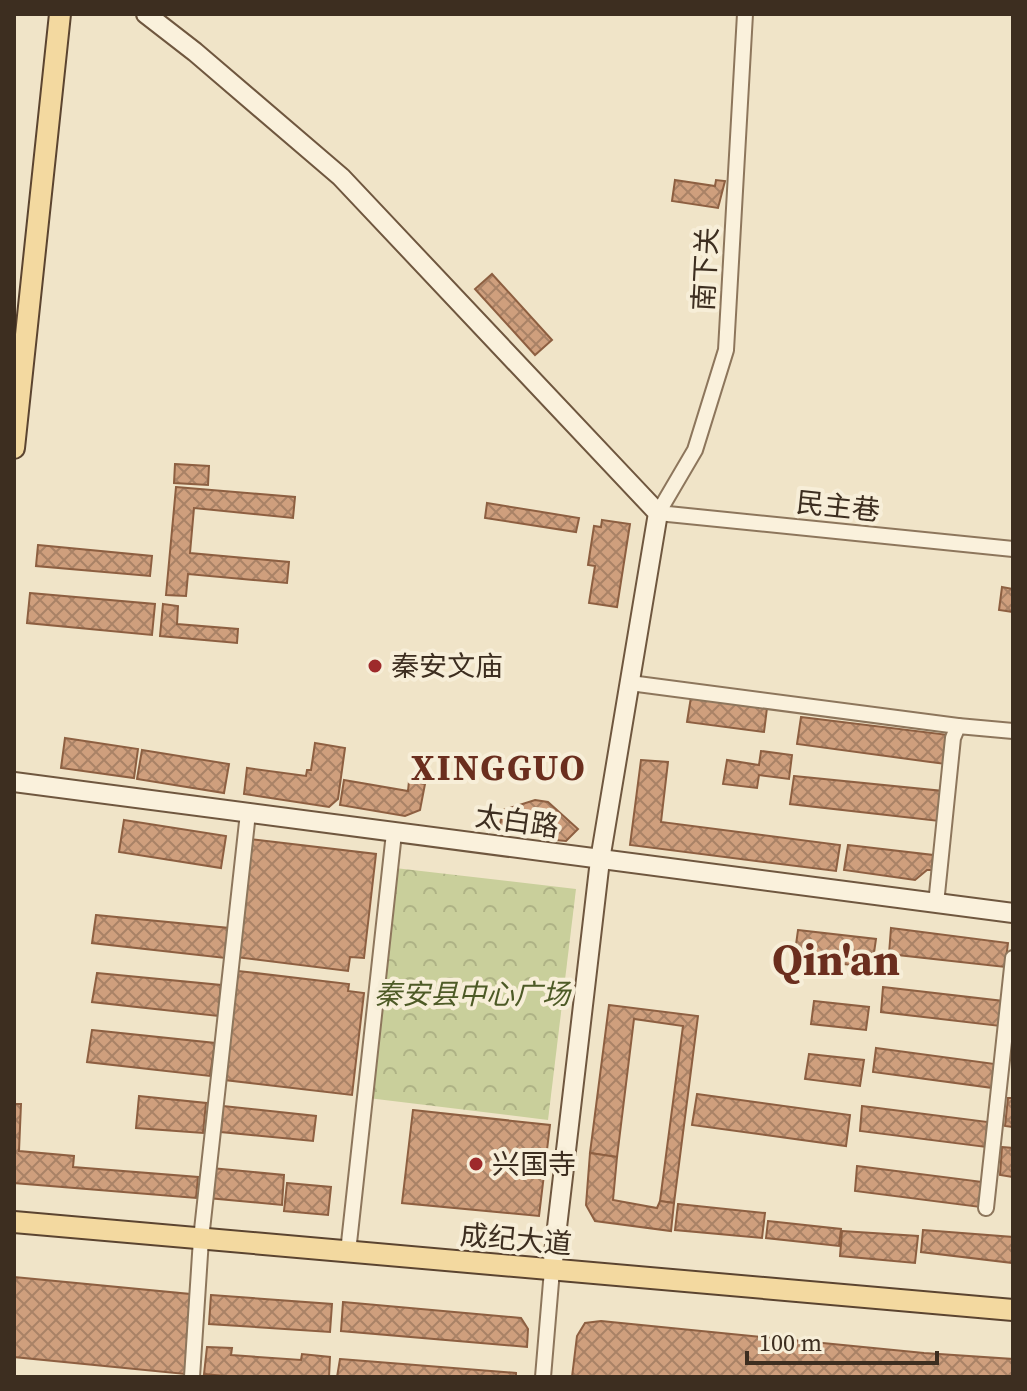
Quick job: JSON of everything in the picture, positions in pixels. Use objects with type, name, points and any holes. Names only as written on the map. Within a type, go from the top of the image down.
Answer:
[{"type":"main road","points":[[14,448],[60,14]]},
{"type":"main road","points":[[146,14],[341,177],[658,513],[600,860],[552,1270]]},
{"type":"main road","name":"太白路","points":[[14,782],[1013,913]]},
{"type":"main road","name":"成纪大道","points":[[14,1222],[1013,1310]]},
{"type":"street","name":"南下关","points":[[658,513],[695,450],[726,350],[745,14]]},
{"type":"street","name":"民主巷","points":[[658,513],[1013,549]]},
{"type":"street","points":[[630,683],[1013,731]]},
{"type":"street","points":[[936,904],[953,738],[958,726]]},
{"type":"street","points":[[192,1377],[201,1239],[248,813]]},
{"type":"street","points":[[348,1252],[394,833]]},
{"type":"street","points":[[986,1208],[1013,958]]},
{"type":"street","points":[[543,1377],[552,1270]]},
{"type":"green space","name":"秦安县中心广场","points":[[395,868],[576,889],[548,1120],[368,1098]]},
{"type":"building","points":[[675,180],[715,186],[716,180],[725,181],[718,208],[672,201]]},
{"type":"building","points":[[492,274],[552,340],[535,355],[475,289]]},
{"type":"building","points":[[175,464],[209,466],[208,485],[174,483]]},
{"type":"building","points":[[176,487],[295,497],[293,518],[194,508],[190,553],[289,562],[287,583],[188,574],[186,596],[166,595]]},
{"type":"building","points":[[487,503],[579,518],[576,532],[485,518]]},
{"type":"building","points":[[602,520],[630,524],[617,607],[589,603],[595,566],[588,565],[594,526],[601,527]]},
{"type":"building","points":[[38,545],[152,556],[150,576],[36,566]]},
{"type":"building","points":[[1002,587],[1013,589],[1013,612],[999,610]]},
{"type":"building","points":[[30,593],[155,604],[152,635],[27,623]]},
{"type":"building","points":[[163,604],[178,606],[177,624],[238,629],[237,643],[160,636]]},
{"type":"building","points":[[691,697],[767,708],[764,732],[687,722]]},
{"type":"building","points":[[801,717],[949,735],[945,764],[797,744]]},
{"type":"building","points":[[65,738],[138,749],[134,778],[61,768]]},
{"type":"building","points":[[315,743],[345,748],[338,799],[329,807],[244,794],[247,768],[306,776],[307,770],[311,770]]},
{"type":"building","points":[[142,750],[229,764],[224,793],[137,779]]},
{"type":"building","points":[[761,751],[792,755],[789,779],[759,775],[757,788],[723,784],[727,760],[759,765]]},
{"type":"building","points":[[641,760],[668,762],[661,822],[840,845],[836,871],[630,845]]},
{"type":"building","points":[[794,776],[943,791],[939,821],[790,804]]},
{"type":"building","points":[[344,780],[408,791],[409,781],[425,784],[420,810],[405,816],[340,805]]},
{"type":"building","points":[[535,800],[548,802],[578,829],[566,841],[555,840],[542,829],[528,827],[514,832],[499,829],[503,810]]},
{"type":"building","points":[[124,820],[226,836],[221,868],[119,852]]},
{"type":"building","points":[[249,839],[376,854],[364,958],[350,957],[348,971],[235,957]]},
{"type":"building","points":[[848,845],[933,855],[932,870],[927,870],[915,880],[844,870]]},
{"type":"building","points":[[96,915],[229,928],[225,958],[92,943]]},
{"type":"building","points":[[891,928],[1008,943],[1005,967],[889,954]]},
{"type":"building","points":[[798,930],[876,939],[872,967],[794,959]]},
{"type":"building","points":[[238,971],[349,984],[348,991],[364,993],[352,1095],[225,1080]]},
{"type":"building","points":[[97,973],[221,985],[218,1016],[92,1002]]},
{"type":"building","points":[[883,987],[1003,1001],[1000,1026],[881,1012]]},
{"type":"building","points":[[814,1001],[869,1007],[866,1030],[811,1024]]},
{"type":"building","points":[[609,1005],[698,1016],[674,1203],[660,1201],[683,1026],[634,1019],[617,1157],[590,1153]]},
{"type":"building","points":[[92,1030],[215,1043],[210,1076],[87,1062]]},
{"type":"building","points":[[876,1048],[995,1064],[993,1088],[873,1072]]},
{"type":"building","points":[[809,1054],[864,1060],[860,1086],[805,1079]]},
{"type":"building","points":[[697,1094],[850,1115],[846,1146],[692,1125]]},
{"type":"building","points":[[139,1096],[206,1103],[203,1133],[136,1128]]},
{"type":"building","points":[[1008,1098],[1013,1098],[1013,1127],[1005,1126]]},
{"type":"building","points":[[14,1104],[21,1104],[19,1151],[74,1156],[73,1167],[198,1177],[196,1198],[14,1183]]},
{"type":"building","points":[[223,1106],[316,1116],[313,1141],[221,1132]]},
{"type":"building","points":[[862,1106],[988,1122],[986,1147],[860,1131]]},
{"type":"building","name":"兴国寺","points":[[413,1110],[550,1125],[539,1216],[402,1203]]},
{"type":"building","points":[[1002,1147],[1013,1148],[1013,1177],[1000,1175]]},
{"type":"building","points":[[590,1153],[617,1157],[613,1200],[657,1208],[660,1201],[674,1203],[671,1231],[595,1221],[586,1205]]},
{"type":"building","points":[[857,1166],[983,1182],[980,1207],[855,1191]]},
{"type":"building","points":[[211,1168],[284,1175],[282,1205],[208,1198]]},
{"type":"building","points":[[287,1183],[331,1187],[328,1215],[284,1211]]},
{"type":"building","points":[[678,1204],[765,1213],[762,1238],[675,1230]]},
{"type":"building","points":[[768,1221],[841,1229],[839,1246],[766,1238]]},
{"type":"building","points":[[923,1230],[1013,1237],[1013,1263],[921,1252]]},
{"type":"building","points":[[842,1231],[918,1236],[915,1263],[840,1256]]},
{"type":"building","points":[[14,1277],[190,1294],[185,1374],[14,1357]]},
{"type":"building","points":[[211,1295],[332,1304],[330,1332],[209,1324]]},
{"type":"building","points":[[343,1302],[521,1318],[528,1329],[527,1347],[341,1331]]},
{"type":"building","points":[[601,1321],[1013,1359],[1013,1377],[572,1377],[577,1336],[585,1323]]},
{"type":"building","points":[[207,1347],[232,1348],[231,1355],[301,1360],[302,1354],[330,1357],[329,1377],[204,1374]]},
{"type":"building","points":[[340,1359],[516,1373],[516,1377],[337,1377]]},
{"type":"place","name":"秦安文庙","points":[[375,666]]},
{"type":"place","name":"兴国寺","points":[[476,1164]]},
{"type":"district","name":"XINGGUO","points":[[499,767]]},
{"type":"district","name":"Qin'an","points":[[836,960]]}]
